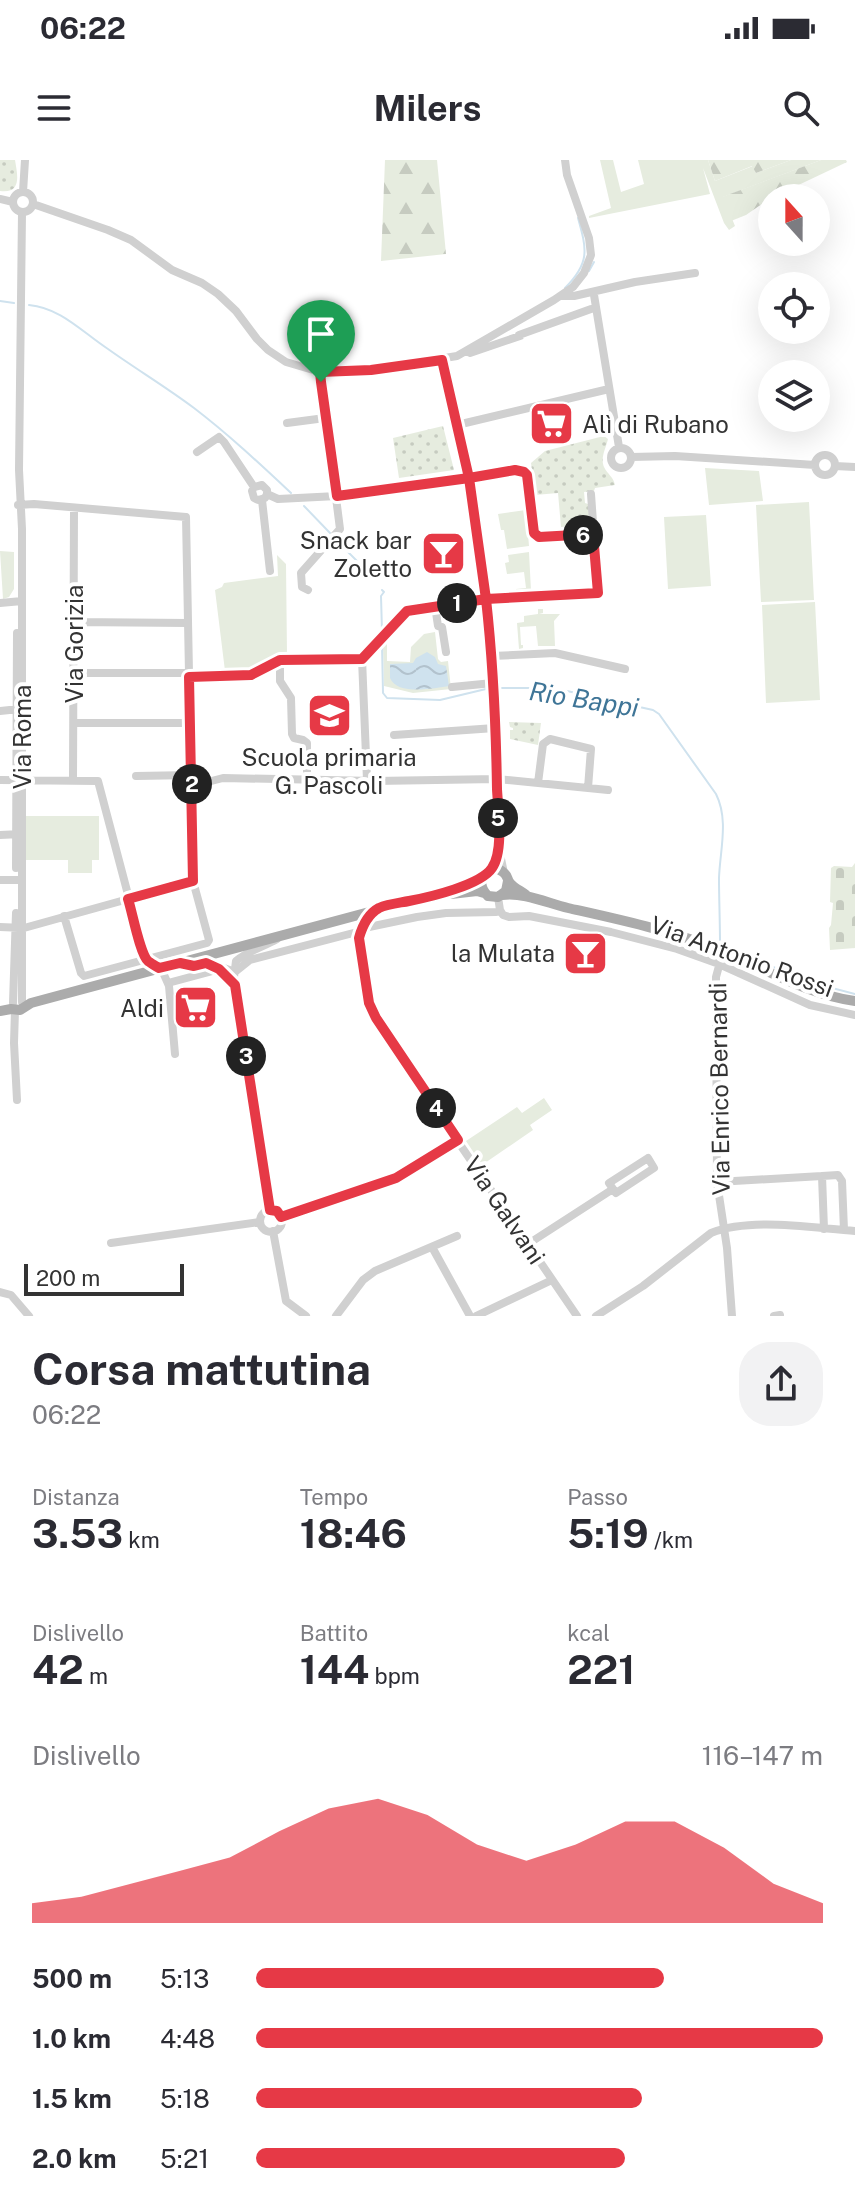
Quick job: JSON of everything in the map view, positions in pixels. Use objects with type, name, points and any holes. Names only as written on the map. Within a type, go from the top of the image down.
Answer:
[{"type":"main road","name":"Via Antonio Rossi","points":[[16,1007],[148,967],[180,963],[429,896],[481,879],[491,870],[498,870],[531,898]]},
{"type":"main road","points":[[481,879],[481,889],[493,895],[508,887],[506,877]]},
{"type":"main road","name":"Via Antonio Rossi","points":[[429,896],[462,892],[513,894],[663,930],[723,951],[814,991],[855,1001]]},
{"type":"street","points":[[23,192],[25,160]]},
{"type":"street","points":[[457,356],[561,296],[584,273],[591,255],[589,238],[567,175],[565,160]]},
{"type":"street","points":[[23,192],[31,196],[33,204],[28,212],[22,213],[16,210],[13,202],[17,194],[23,192]]},
{"type":"street","points":[[0,199],[13,202]]},
{"type":"street","points":[[33,204],[131,240],[172,270],[218,294],[268,350],[286,362],[320,372],[371,370],[465,355],[591,309]]},
{"type":"street","name":"Via Roma","points":[[16,1007],[22,213]]},
{"type":"street","points":[[561,296],[695,273]]},
{"type":"street","points":[[594,295],[619,447]]},
{"type":"street","points":[[442,360],[469,478],[486,599],[494,687],[499,849],[506,877]]},
{"type":"street","points":[[308,590],[302,587],[301,573],[340,529],[320,372]]},
{"type":"street","points":[[457,425],[609,389]]},
{"type":"street","points":[[287,423],[325,418]]},
{"type":"street","points":[[197,452],[219,437],[254,487],[265,487],[270,571]]},
{"type":"street","points":[[619,447],[627,449],[631,457]]},
{"type":"street","points":[[619,447],[611,454],[615,467],[627,466],[631,457]]},
{"type":"street","points":[[631,457],[675,456],[815,465],[817,472],[826,475],[835,466],[855,467]]},
{"type":"street","points":[[264,497],[337,496],[515,470],[527,475],[534,533],[539,537],[593,534]]},
{"type":"street","points":[[367,780],[362,659],[407,611],[486,599],[598,593],[591,494]]},
{"type":"street","points":[[0,927],[18,929],[193,881],[186,517],[19,505]]},
{"type":"street","name":"Via Gorizia","points":[[73,780],[74,508]]},
{"type":"street","points":[[0,603],[20,601]]},
{"type":"street","points":[[435,606],[446,652]]},
{"type":"street","points":[[74,622],[188,623]]},
{"type":"street","points":[[492,656],[555,653],[625,669]]},
{"type":"street","points":[[74,673],[251,675],[280,660],[362,659]]},
{"type":"street","points":[[275,690],[280,681],[280,660]]},
{"type":"street","points":[[280,681],[291,698],[292,734],[294,738],[307,743],[307,780]]},
{"type":"street","points":[[452,687],[494,687]]},
{"type":"street","points":[[0,711],[20,709]]},
{"type":"street","points":[[74,723],[190,723]]},
{"type":"street","points":[[394,735],[495,728]]},
{"type":"street","points":[[538,783],[543,744],[550,739],[591,749],[588,788]]},
{"type":"street","points":[[136,776],[192,775]]},
{"type":"street","points":[[192,786],[223,778],[497,779],[608,790]]},
{"type":"street","points":[[0,780],[98,781],[148,967],[168,983],[175,1054]]},
{"type":"street","points":[[0,835],[19,834]]},
{"type":"street","points":[[491,870],[499,849]]},
{"type":"street","points":[[0,880],[19,880]]},
{"type":"street","name":"Via Antonio Rossi","points":[[64,916],[84,976],[140,962],[148,967],[209,940],[193,881]]},
{"type":"street","points":[[493,895],[496,912]]},
{"type":"street","name":"Via Antonio Rossi","points":[[493,895],[503,915],[509,917],[522,916],[649,941],[719,964],[810,1005],[855,1015]]},
{"type":"street","points":[[361,931],[368,917],[378,909]]},
{"type":"street","name":"Via Antonio Rossi","points":[[168,983],[226,972],[250,960],[379,925],[446,913],[496,912],[505,921],[522,916]]},
{"type":"street","points":[[348,917],[361,931]]},
{"type":"street","name":"Via Galvani","points":[[361,931],[359,938],[369,1003],[386,1036],[577,1316]]},
{"type":"street","points":[[226,972],[245,953],[262,948],[285,935]]},
{"type":"street","points":[[236,961],[224,951],[220,956],[235,985],[270,1210]]},
{"type":"street","name":"Via Enrico Bernardi","points":[[723,951],[716,977],[717,1182],[732,1316]]},
{"type":"street","points":[[180,963],[194,966],[206,963],[226,972]]},
{"type":"street","points":[[16,1007],[17,1100]]},
{"type":"street","points":[[281,1217],[396,1178],[458,1140]]},
{"type":"street","points":[[648,1158],[654,1168],[616,1193],[613,1189],[609,1183],[648,1158]]},
{"type":"street","points":[[717,1182],[838,1175],[842,1181],[844,1230]]},
{"type":"street","points":[[822,1176],[824,1229]]},
{"type":"street","points":[[528,1244],[613,1189]]},
{"type":"street","points":[[270,1210],[277,1211],[281,1217],[281,1224],[273,1231],[266,1231],[260,1222],[264,1212],[270,1210]]},
{"type":"street","points":[[111,1243],[260,1222]]},
{"type":"street","points":[[596,1316],[643,1286],[711,1233],[724,1227],[765,1225],[855,1231]]},
{"type":"street","points":[[273,1231],[286,1301],[306,1316]]},
{"type":"street","points":[[336,1316],[363,1280],[375,1271],[457,1236]]},
{"type":"street","points":[[432,1247],[470,1316]]},
{"type":"street","points":[[476,1316],[552,1280]]},
{"type":"street","points":[[0,1292],[11,1295],[29,1316]]},
{"type":"street","points":[[774,1316],[780,1315]]},
{"type":"green space","points":[[0,160],[15,160],[17,182],[7,191],[0,191]]},
{"type":"green space","points":[[385,160],[437,160],[446,254],[381,261]]},
{"type":"green space","points":[[600,160],[613,160],[621,192],[644,184],[638,160],[708,160],[715,181],[753,166],[756,173],[791,160],[821,160],[723,197],[735,226],[729,230],[703,168],[710,194],[589,218],[611,208]]},
{"type":"green space","points":[[708,160],[791,160],[756,173],[752,166],[715,181]]},
{"type":"green space","points":[[821,160],[847,162],[801,184],[758,184],[758,207],[731,221],[722,197]]},
{"type":"green space","points":[[443,426],[454,470],[399,478],[393,438]]},
{"type":"green space","points":[[604,436],[608,439],[603,464],[615,485],[584,492],[590,525],[561,527],[558,493],[535,495],[531,463],[545,451]]},
{"type":"green space","points":[[705,468],[759,471],[763,501],[709,505]]},
{"type":"green space","points":[[809,502],[814,600],[761,602],[756,505]]},
{"type":"green space","points":[[526,510],[529,546],[507,549],[498,514]]},
{"type":"green space","points":[[706,515],[711,586],[668,589],[664,517]]},
{"type":"green space","points":[[0,551],[14,552],[14,589],[9,597],[3,599]]},
{"type":"green space","points":[[529,552],[531,591],[516,592],[516,589],[526,588],[524,572],[507,574],[505,563],[509,562],[508,555]]},
{"type":"green space","points":[[277,555],[286,564],[287,655],[274,657],[257,668],[225,671],[215,590],[224,583],[278,576]]},
{"type":"green space","points":[[815,602],[820,700],[766,703],[762,605]]},
{"type":"green space","points":[[538,609],[543,609],[543,613],[539,614],[560,614],[554,621],[555,646],[538,646],[536,626],[520,627],[523,648],[519,649],[517,623],[524,622],[524,616],[538,614]]},
{"type":"green space","points":[[435,632],[438,659],[448,661],[451,689],[413,693],[384,686],[383,645],[387,640],[387,661],[410,662],[411,647],[424,634]]},
{"type":"green space","points":[[509,722],[541,723],[538,745],[510,739],[513,728]]},
{"type":"green space","points":[[26,816],[99,816],[99,860],[92,860],[92,873],[68,873],[68,860],[26,860]]},
{"type":"green space","points":[[855,863],[855,948],[830,950],[833,903],[830,902],[831,868],[852,867]]},
{"type":"green space","points":[[544,1098],[552,1110],[530,1125],[533,1130],[482,1165],[466,1141],[517,1107],[522,1113]]},
{"type":"water","points":[[427,652],[435,657],[438,664],[446,666],[449,686],[417,690],[394,684],[390,678],[390,664],[413,663]]},
{"type":"waterway","points":[[565,288],[579,271],[584,256],[578,218]]},
{"type":"waterway","points":[[589,271],[594,262]]},
{"type":"waterway","name":"Rio Bappi","points":[[0,301],[14,303]]},
{"type":"waterway","name":"Rio Bappi","points":[[29,305],[51,311],[71,322],[183,400],[231,438],[291,493]]},
{"type":"waterway","points":[[304,506],[330,533]]},
{"type":"waterway","name":"Rio Bappi","points":[[336,540],[371,575]]},
{"type":"waterway","name":"Rio Bappi","points":[[382,590],[382,632]]},
{"type":"waterway","name":"Rio Bappi","points":[[382,645],[383,693],[387,698],[440,700],[486,689]]},
{"type":"waterway","name":"Rio Bappi","points":[[501,688],[567,691],[653,710],[659,714],[720,804],[723,825],[719,878],[720,943],[802,980],[855,994]]},
{"type":"place","name":"Alì di Rubano","points":[[551,424]]},
{"type":"place","name":"Snack bar Zoletto","points":[[443,554]]},
{"type":"place","name":"Scuola primaria G. Pascoli","points":[[329,715]]},
{"type":"place","name":"la Mulata","points":[[586,953]]},
{"type":"place","name":"Aldi","points":[[195,1008]]},
{"type":"route","points":[[321,382],[320,372],[371,370],[442,360],[469,478],[515,470],[524,472],[527,475],[534,533],[539,537],[593,534],[598,593],[486,599],[492,656],[499,849],[492,868],[481,879],[378,909],[368,917],[359,938],[369,1003],[376,1018],[458,1140],[396,1178],[281,1217],[277,1211],[270,1210],[235,985],[219,969],[206,963],[194,966],[180,963],[159,968],[145,959],[128,899],[193,881],[189,677],[251,675],[280,660],[362,659],[407,611],[486,599],[469,478],[337,496],[321,382]]}]
